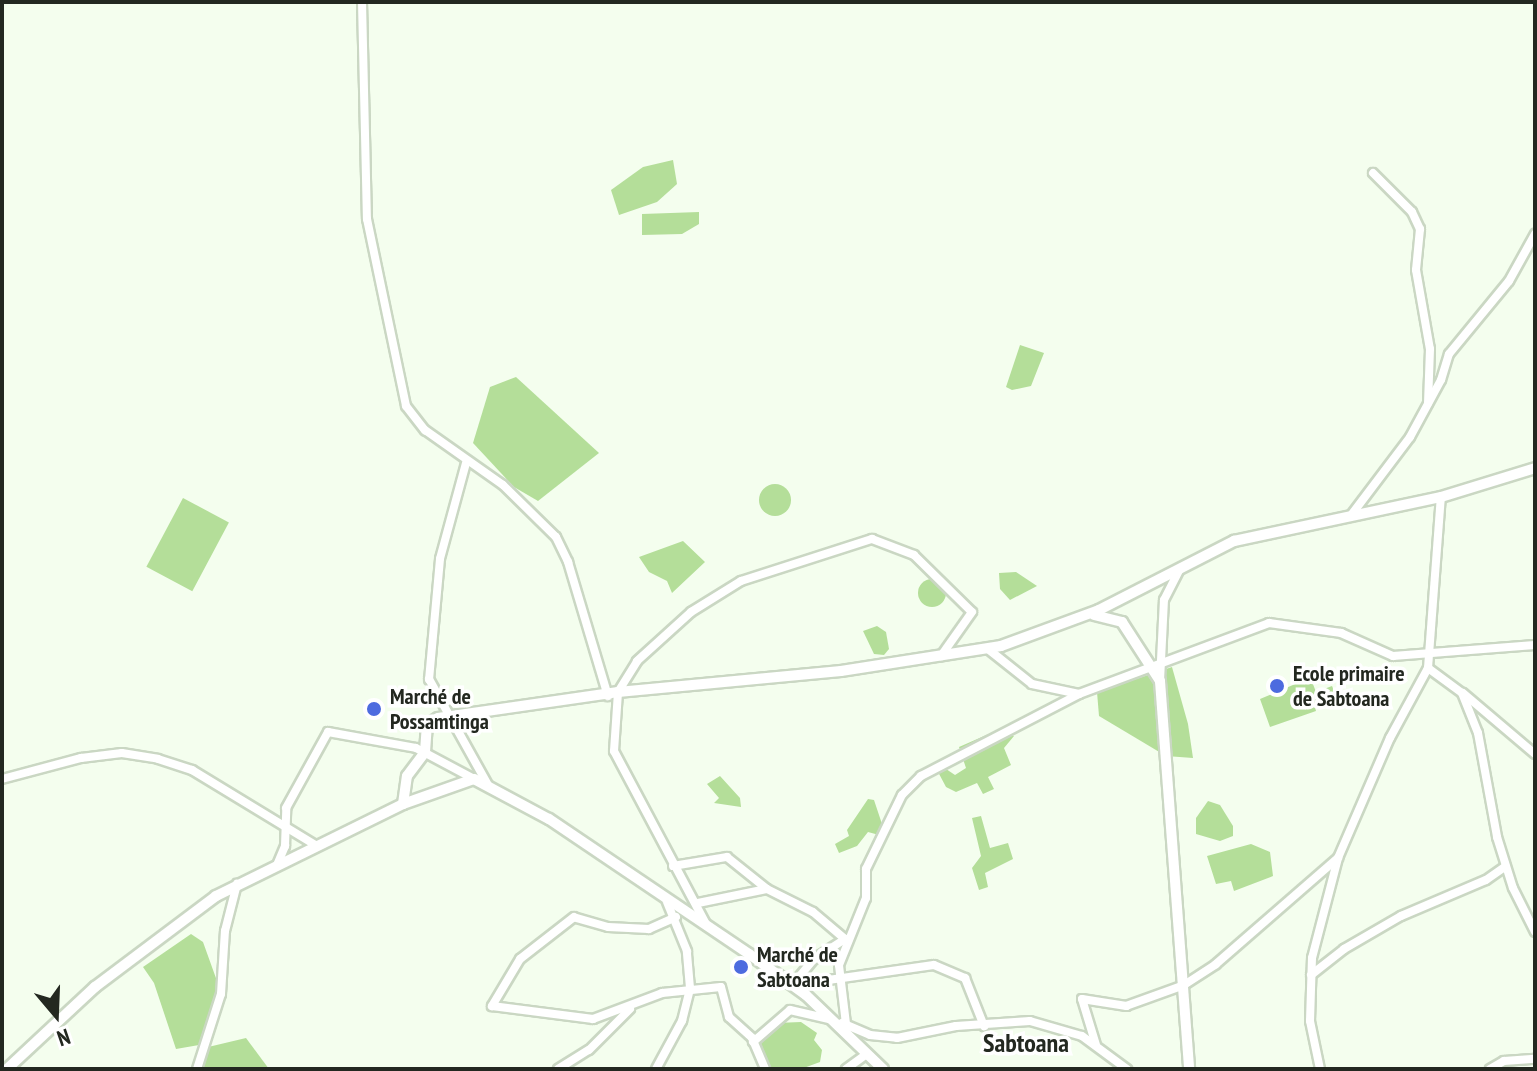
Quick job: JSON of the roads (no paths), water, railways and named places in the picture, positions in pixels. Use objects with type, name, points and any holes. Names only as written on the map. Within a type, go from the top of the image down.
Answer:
[{"type":"street","points":[[362,2],[367,219],[398,379],[410,416],[466,463],[503,485],[556,537],[568,562],[613,694],[614,751],[673,866],[698,903],[708,931]]},
{"type":"street","points":[[1373,173],[1412,212],[1420,229],[1416,270],[1430,349],[1427,408]]},
{"type":"street","points":[[1352,514],[1427,408],[1449,354],[1509,281],[1535,234]]},
{"type":"street","points":[[466,463],[443,536],[429,679],[488,785]]},
{"type":"street","points":[[403,804],[407,776],[425,752],[428,723],[451,715],[613,694],[758,681],[988,649],[1088,615],[1234,541],[1441,497],[1535,468]]},
{"type":"street","points":[[1320,1069],[1310,1021],[1310,976],[1338,858],[1390,738],[1428,668],[1432,652],[1435,526],[1441,497]]},
{"type":"street","points":[[613,694],[637,661],[700,606],[741,581],[863,539],[888,542],[914,555],[972,612],[940,657]]},
{"type":"street","points":[[1183,566],[1164,600],[1157,665],[1189,1069]]},
{"type":"street","points":[[1088,615],[1122,622],[1157,665]]},
{"type":"street","points":[[846,1024],[838,977],[845,939],[866,898],[869,859],[910,785],[1079,694],[1279,622],[1341,633],[1393,656],[1535,645]]},
{"type":"street","points":[[988,649],[1032,684],[1079,694]]},
{"type":"street","points":[[1428,668],[1535,754]]},
{"type":"street","points":[[1462,693],[1478,733],[1506,866],[1535,932]]},
{"type":"street","points":[[277,865],[285,846],[282,820],[328,732],[425,752],[488,785],[619,864],[708,931],[792,985],[835,1021],[883,1069]]},
{"type":"street","points":[[2,779],[81,758],[130,754],[185,767],[282,820],[317,846]]},
{"type":"street","points":[[7,1069],[95,987],[237,884],[403,804],[474,779]]},
{"type":"street","points":[[673,866],[727,857],[767,889],[813,912],[845,939]]},
{"type":"street","points":[[1096,1046],[1082,999],[1126,1006],[1184,985],[1216,964],[1338,858]]},
{"type":"street","points":[[1310,976],[1344,949],[1401,916],[1486,880],[1506,866]]},
{"type":"street","points":[[197,1069],[221,994],[225,931],[237,884]]},
{"type":"street","points":[[698,903],[767,889]]},
{"type":"street","points":[[656,1069],[682,1021],[690,988],[688,956],[676,917],[667,902]]},
{"type":"street","points":[[676,917],[649,929],[608,927],[574,917],[520,959],[492,1006],[577,1020],[630,1008],[690,988],[721,987],[729,1017],[753,1042],[765,1069]]},
{"type":"street","points":[[792,985],[814,959],[845,939]]},
{"type":"street","points":[[792,985],[934,965],[965,978],[984,1026]]},
{"type":"street","points":[[558,1069],[589,1050],[630,1008]]},
{"type":"street","points":[[753,1042],[790,1010],[846,1024],[870,1035],[897,1038],[1030,1021],[1071,1031],[1127,1069]]},
{"type":"street","points":[[846,1069],[867,1054]]},
{"type":"street","points":[[1490,1069],[1504,1061],[1535,1059]]},
{"type":"place","name":"Ecole primaire de Sabtoana","points":[[1277,686]]},
{"type":"place","name":"Marché de Possamtinga","points":[[374,709]]},
{"type":"place","name":"Marché de Sabtoana","points":[[741,967]]},
{"type":"district","name":"Sabtoana","points":[[1026,1043]]}]
